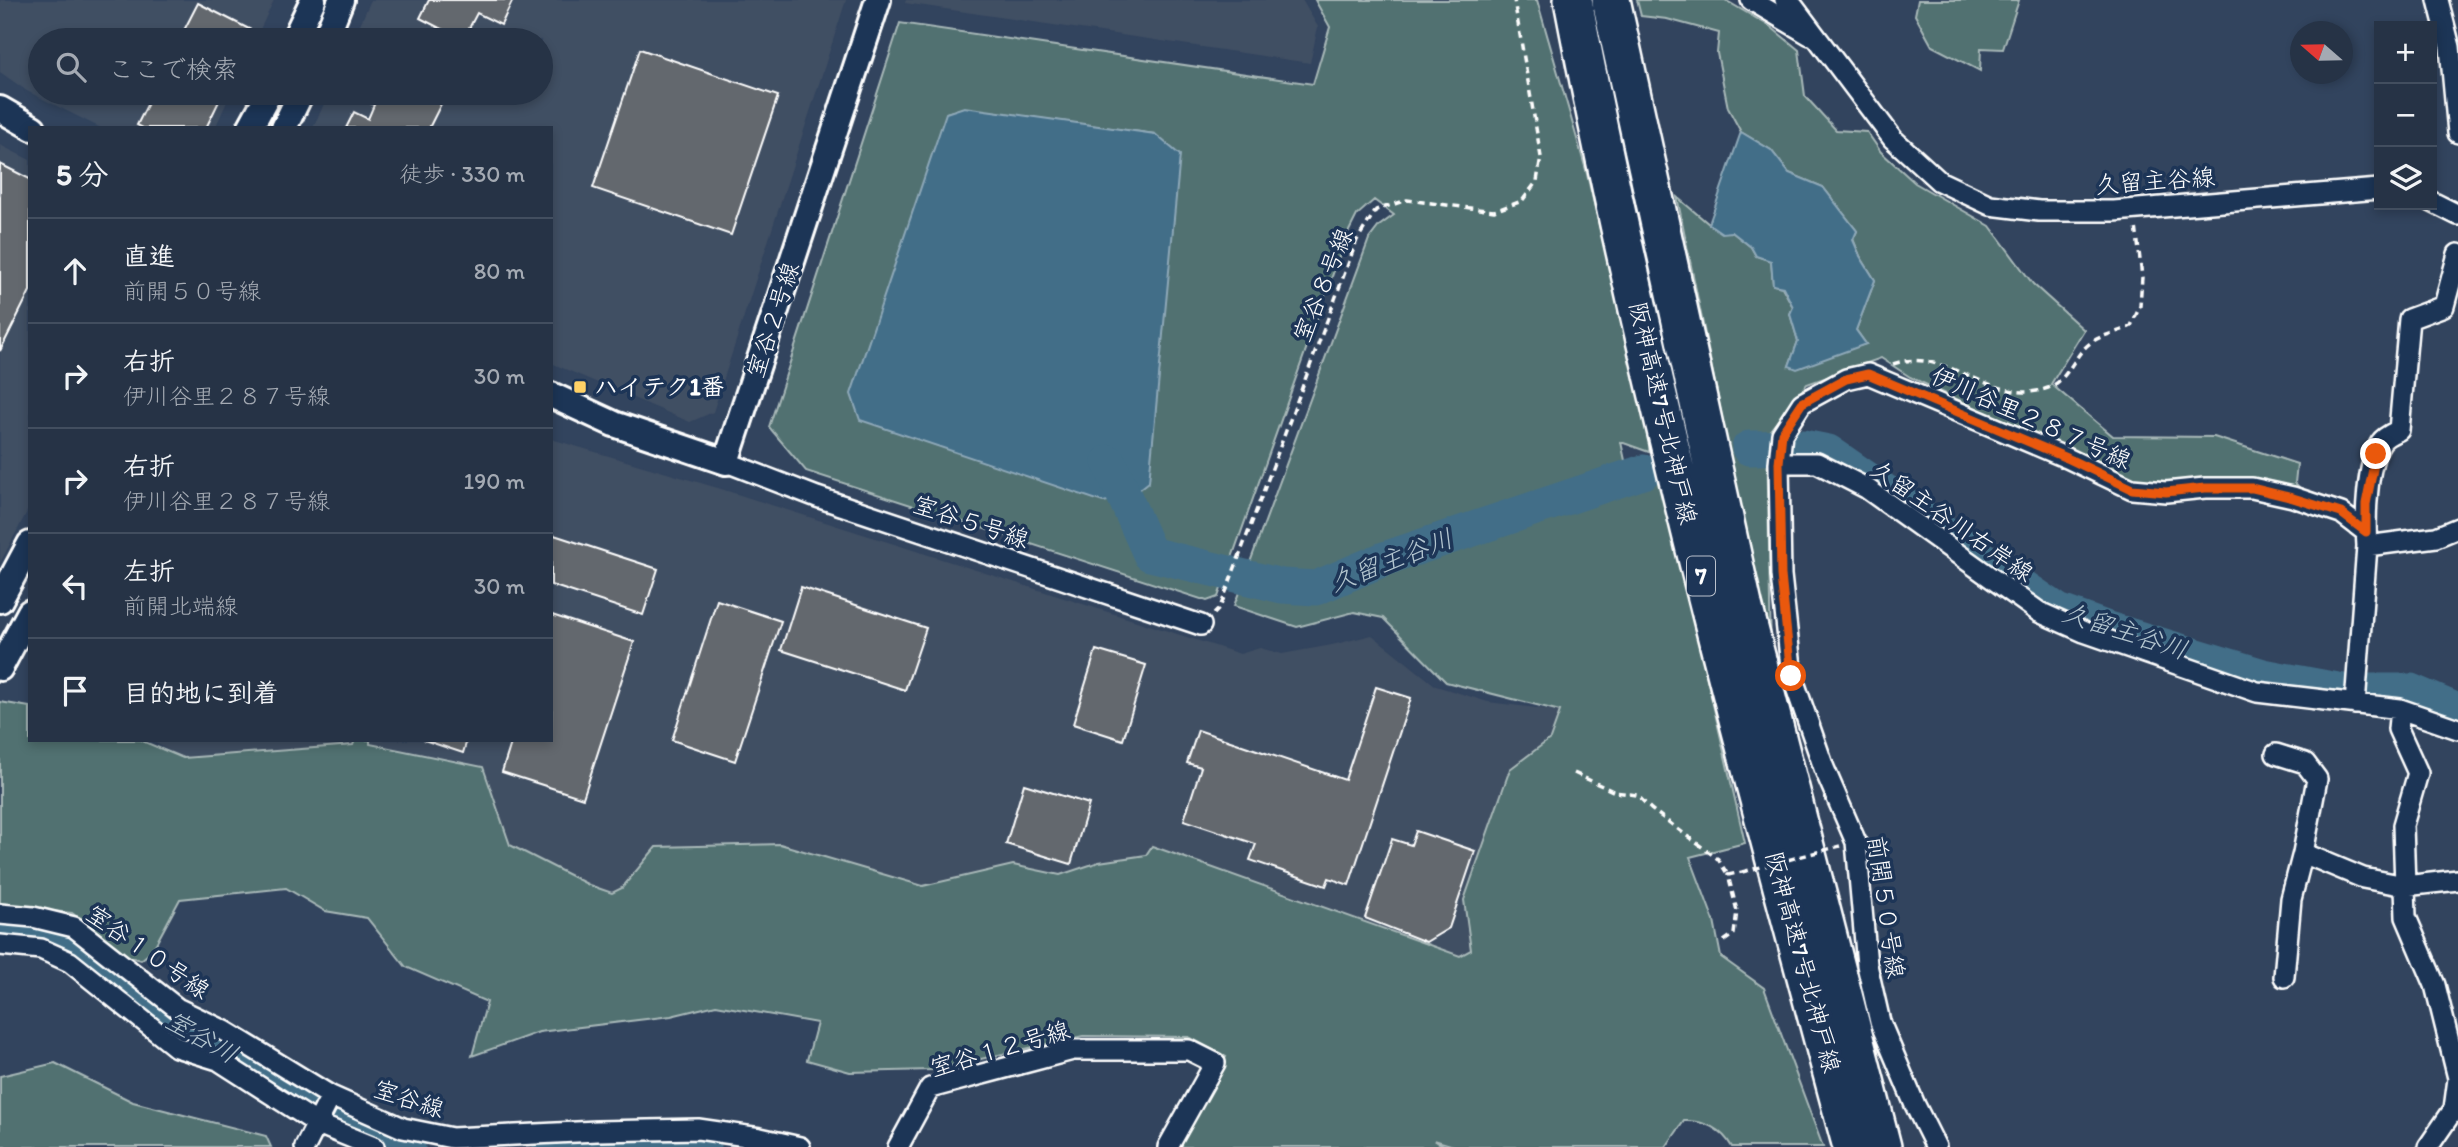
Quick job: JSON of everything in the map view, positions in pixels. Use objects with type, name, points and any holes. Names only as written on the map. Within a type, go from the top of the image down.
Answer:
[{"type":"highway","points":[[1555,0],[1595,120]]},
{"type":"highway","name":"阪神高速7号北神戸線","points":[[1573,0],[1595,120],[1704,590],[1853,1147]]},
{"type":"highway","name":"阪神高速7号北神戸線","points":[[1614,8],[1743,605],[1882,1147]]},
{"type":"street","points":[[300,28],[313,0]]},
{"type":"street","points":[[330,28],[341,0]]},
{"type":"street","name":"室谷２号線","points":[[726,462],[878,0]]},
{"type":"street","points":[[1751,0],[1819,41]]},
{"type":"street","name":"久留主谷線","points":[[1785,0],[1793,6],[1893,139],[1939,181],[1990,205],[2039,211],[2134,209],[2374,189]]},
{"type":"street","points":[[2438,0],[2450,47],[2458,133]]},
{"type":"street","points":[[251,126],[262,105]]},
{"type":"street","points":[[285,126],[295,105]]},
{"type":"street","points":[[0,109],[30,126]]},
{"type":"street","points":[[2437,204],[2458,215]]},
{"type":"street","points":[[2356,694],[2367,539],[2366,504],[2376,454],[2382,439],[2399,430],[2409,319],[2444,306],[2458,254]]},
{"type":"street","points":[[1780,452],[1782,433],[1802,403],[1846,379],[1868,374]]},
{"type":"street","name":"伊川谷里２８７号線","points":[[1868,374],[2067,458],[2132,489],[2166,492],[2205,488],[2252,488],[2341,513],[2367,539]]},
{"type":"street","points":[[553,396],[614,424],[726,462]]},
{"type":"street","name":"久留主谷川右岸線","points":[[1780,452],[1817,463],[1866,488],[2039,612],[2084,632],[2257,692],[2356,694],[2458,729]]},
{"type":"street","name":"前開５０号線","points":[[1780,452],[1781,575],[1791,676],[1824,768],[1856,842],[1867,965],[1880,1022],[1914,1105],[1936,1147]]},
{"type":"street","name":"室谷５号線","points":[[726,462],[817,497],[1201,625]]},
{"type":"street","points":[[2367,539],[2435,537],[2458,528]]},
{"type":"street","points":[[0,600],[28,548]]},
{"type":"street","points":[[0,668],[28,616]]},
{"type":"street","points":[[2400,709],[2398,729],[2418,773],[2403,825],[2406,917],[2435,985],[2458,1078],[2454,1109],[2428,1147]]},
{"type":"street","points":[[2276,754],[2305,763],[2317,779],[2291,899],[2284,977]]},
{"type":"street","points":[[2303,853],[2363,878],[2405,886],[2458,880]]},
{"type":"street","name":"室谷１０号線","points":[[0,914],[33,917],[74,927],[177,1008],[225,1031],[331,1096]]},
{"type":"street","points":[[0,945],[41,949],[70,962],[176,1047],[218,1060],[318,1124],[374,1147]]},
{"type":"street","name":"室谷１２号線","points":[[898,1147],[930,1088],[1073,1050],[1189,1050],[1214,1063],[1168,1147]]},
{"type":"street","points":[[304,1147],[331,1096]]},
{"type":"street","name":"室谷線","points":[[331,1096],[403,1128],[452,1138],[698,1129],[800,1147]]},
{"type":"path","name":"室谷８号線","points":[[1201,625],[1220,608],[1357,240],[1376,210],[1407,200],[1494,211],[1522,201],[1537,181],[1541,157],[1514,0]]},
{"type":"path","points":[[1868,374],[1906,360],[1922,359],[2006,389],[2028,391],[2047,388],[2058,382],[2090,342],[2131,326],[2140,306],[2142,277],[2134,209]]},
{"type":"path","points":[[1574,773],[1615,792],[1637,795],[1651,809],[1718,859],[1728,874],[1737,911],[1734,934],[1724,940]]},
{"type":"path","points":[[1728,874],[1840,846]]},
{"type":"shaded area","points":[[0,0],[274,0],[261,28],[28,28],[28,92],[0,72]]},
{"type":"shaded area","points":[[371,0],[846,0],[713,412],[690,422],[553,364],[553,126],[314,126],[324,105],[553,105],[553,28],[358,28]]},
{"type":"shaded area","points":[[906,0],[1302,0],[1318,27],[1310,63],[905,3]]},
{"type":"shaded area","points":[[55,105],[226,105],[216,126],[97,126]]},
{"type":"shaded area","points":[[964,107],[1155,134],[1180,155],[1149,482],[1130,497],[1103,502],[860,420],[851,394],[946,113]]},
{"type":"shaded area","points":[[1741,132],[1771,150],[1789,173],[1823,187],[1857,231],[1853,240],[1875,280],[1856,330],[1866,344],[1797,369],[1789,366],[1798,341],[1790,314],[1793,307],[1783,287],[1773,285],[1771,261],[1756,256],[1751,247],[1732,232],[1722,233],[1709,224]]},
{"type":"shaded area","points":[[0,145],[28,159],[28,510],[0,563]]},
{"type":"shaded area","points":[[553,440],[721,489],[1240,654],[1260,648],[1282,654],[1372,635],[1436,686],[1488,702],[1561,711],[1550,739],[1510,769],[1464,900],[1471,950],[1460,956],[1152,846],[1146,855],[1099,862],[1060,875],[1013,865],[923,886],[780,844],[656,847],[622,888],[612,893],[589,885],[510,845],[482,767],[369,744],[553,742]]},
{"type":"shaded area","points":[[154,742],[354,742],[353,745],[183,758]]},
{"type":"green space","points":[[1315,0],[1537,0],[1586,170],[1650,440],[1649,452],[1621,442],[1626,465],[1524,496],[1314,576],[1299,578],[1281,574],[1273,595],[1317,597],[1660,474],[1745,843],[1690,857],[1714,921],[1721,957],[1764,988],[1823,1147],[1732,1147],[1723,1135],[1712,1127],[1699,1122],[1684,1121],[1666,1147],[1457,1147],[1434,1140],[1445,1147],[1179,1147],[1226,1057],[1189,1037],[1083,1036],[932,1070],[850,1072],[807,1060],[817,1023],[716,1005],[671,1016],[539,1032],[472,1056],[487,1002],[406,967],[367,918],[325,911],[286,888],[180,899],[152,951],[141,960],[127,956],[72,913],[0,906],[0,702],[28,707],[28,742],[145,742],[183,758],[370,742],[483,767],[510,845],[589,885],[612,893],[622,888],[656,847],[780,844],[923,886],[1013,865],[1060,875],[1099,862],[1146,855],[1152,846],[1460,956],[1471,950],[1464,900],[1510,769],[1550,739],[1560,711],[1446,682],[1383,618],[1354,612],[1297,627],[1234,606],[1369,239],[1379,226],[1394,215],[1374,200],[1357,215],[1346,237],[1218,597],[1207,601],[806,471],[769,427],[900,23],[1313,84],[1330,27]],"holes":[[[964,108],[1155,134],[946,113]]]},
{"type":"green space","points":[[1637,0],[1725,0],[1771,27],[1799,50],[1805,96],[1836,130],[1867,132],[1881,152],[1915,183],[1990,226],[2033,284],[2084,330],[2051,384],[2113,436],[2214,437],[2297,464],[2295,483],[2305,493],[2280,484],[2222,477],[2139,485],[1910,377],[1881,358],[1807,384],[1767,434],[1771,657],[1677,197],[1709,224],[1732,232],[1751,247],[1756,256],[1771,261],[1773,285],[1782,287],[1793,307],[1790,314],[1798,341],[1789,366],[1866,344],[1856,330],[1875,280],[1853,239],[1857,231],[1823,187],[1789,173],[1771,150],[1741,132],[1728,108],[1717,53],[1719,33],[1667,19],[1641,16]]},
{"type":"green space","points":[[1918,0],[2019,0],[2003,49],[1981,48],[1980,71],[1932,46],[1915,15]]},
{"type":"green space","points":[[55,1063],[133,1102],[266,1136],[271,1147],[0,1147],[0,1076]]},
{"type":"building","points":[[429,0],[513,0],[501,25],[477,13],[469,28],[440,28],[420,18]]},
{"type":"building","points":[[198,3],[247,28],[185,28]]},
{"type":"building","points":[[640,49],[778,96],[731,235],[593,188]]},
{"type":"building","points":[[147,105],[217,105],[207,126],[137,125]]},
{"type":"building","points":[[374,105],[440,105],[430,126],[347,126],[354,112],[368,119]]},
{"type":"building","points":[[0,164],[28,178],[28,295],[0,351]]},
{"type":"building","points":[[553,535],[658,569],[643,615],[553,586]]},
{"type":"building","points":[[801,587],[926,628],[905,690],[781,650]]},
{"type":"building","points":[[717,600],[781,621],[735,761],[672,740]]},
{"type":"building","points":[[553,615],[634,642],[583,798],[502,772],[511,742],[553,742]]},
{"type":"building","points":[[1096,650],[1146,665],[1123,740],[1073,724]]},
{"type":"building","points":[[1376,687],[1411,698],[1349,885],[1329,878],[1326,886],[1250,860],[1256,844],[1184,820],[1201,767],[1187,763],[1198,730],[1345,780]]},
{"type":"building","points":[[430,742],[466,742],[463,753]]},
{"type":"building","points":[[1024,784],[1089,804],[1071,864],[1006,844]]},
{"type":"building","points":[[1416,831],[1475,851],[1449,928],[1426,942],[1365,918],[1392,839],[1411,845]]},
{"type":"waterway","name":"久留主谷川","points":[[1749,448],[1803,447],[1828,452],[2058,611],[2263,676],[2343,691],[2411,691],[2458,711]]},
{"type":"waterway","name":"久留主谷川","points":[[1109,462],[1150,554],[1282,586],[1316,588],[1384,559],[1643,472]]},
{"type":"waterway","name":"室谷川","points":[[0,928],[70,941],[160,1014],[223,1047],[308,1104],[408,1147]]},
{"type":"waterway","name":"室谷川","points":[[550,1147],[627,1143],[704,1147]]},
{"type":"place","name":"ハイテク1番","points":[[580,387]]},
{"type":"route","points":[[1791,676],[1781,575],[1779,463],[1782,433],[1802,403],[1846,379],[1868,374],[2067,458],[2132,489],[2166,492],[2205,488],[2252,488],[2341,513],[2366,532],[2366,504],[2376,454]]}]
